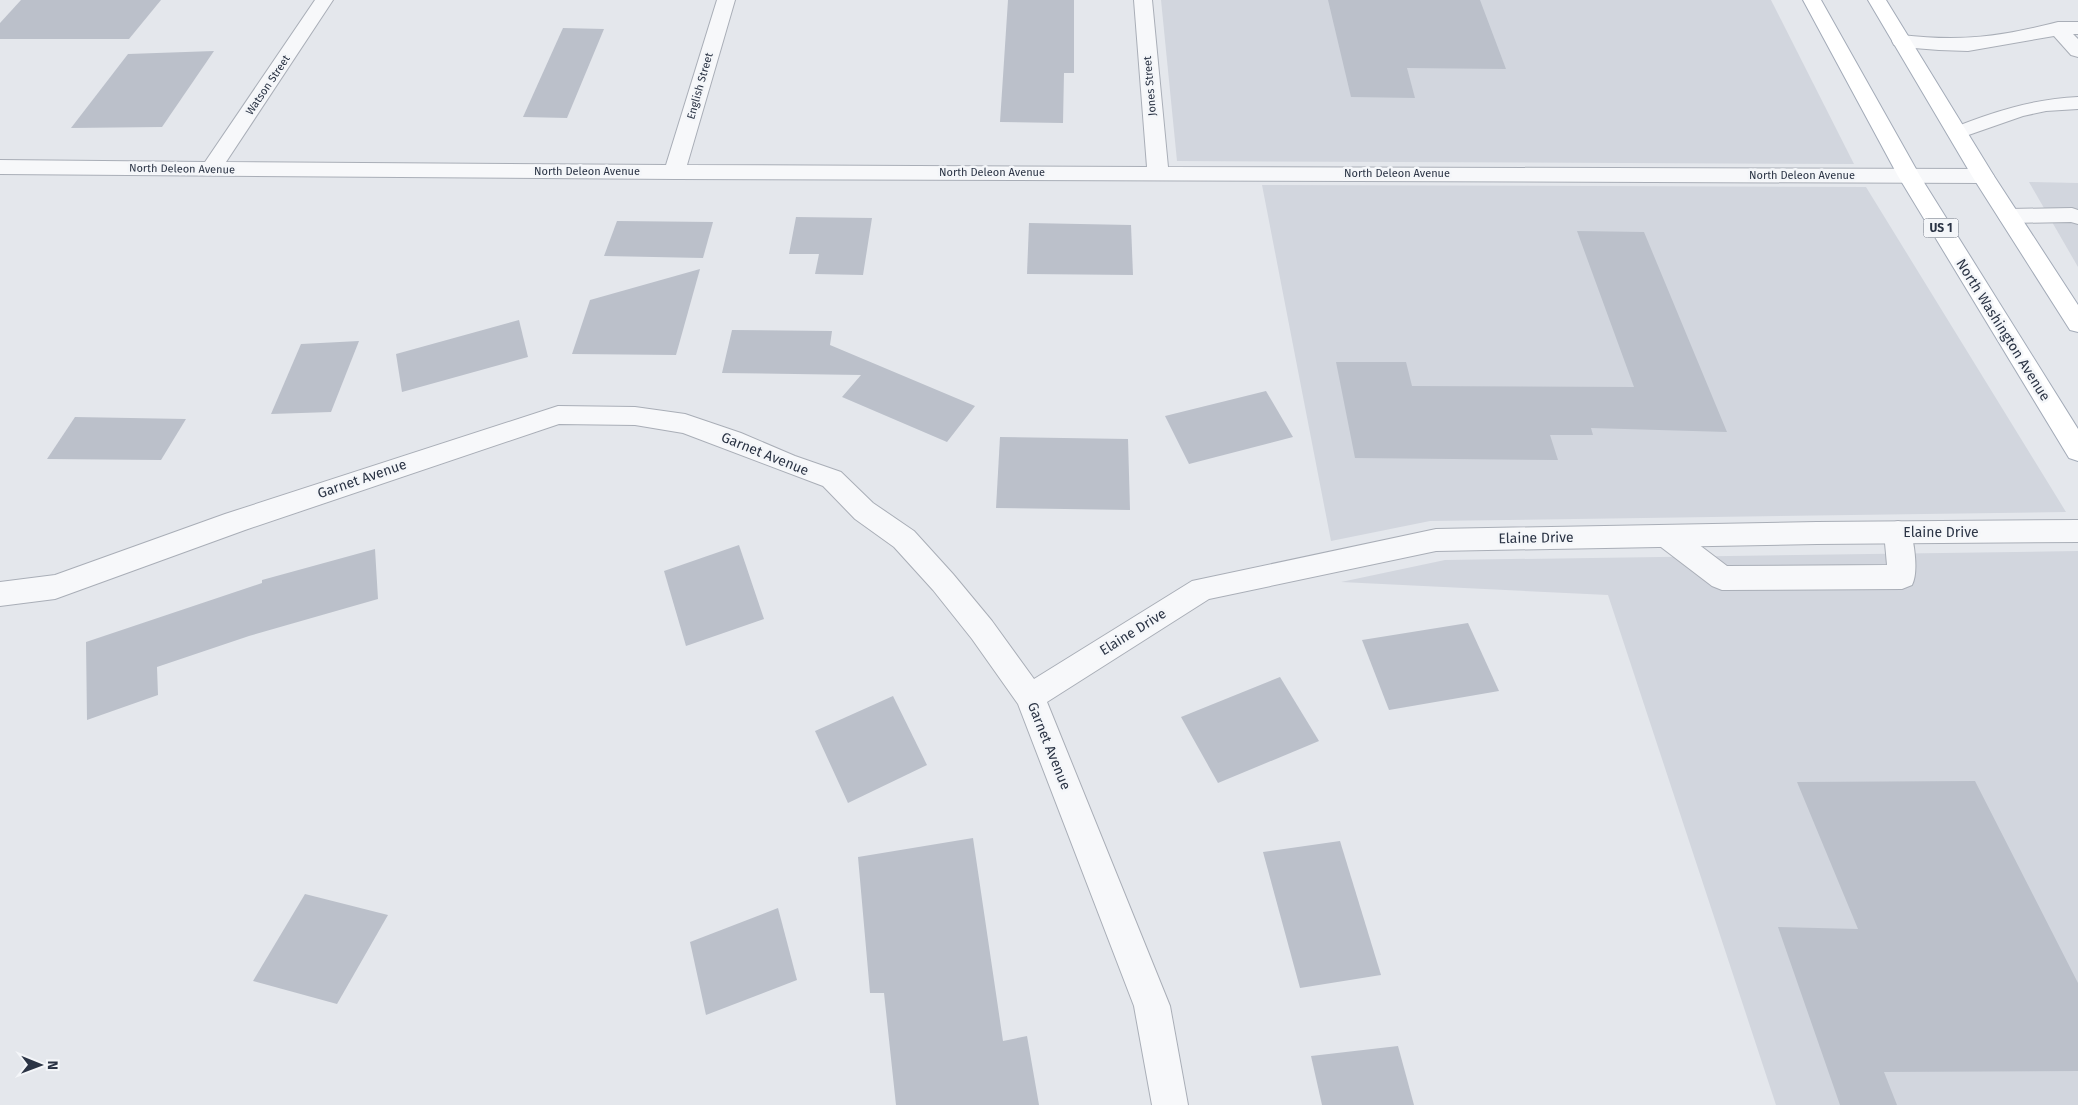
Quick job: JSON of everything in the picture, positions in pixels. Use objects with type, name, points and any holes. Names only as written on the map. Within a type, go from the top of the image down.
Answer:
[{"type":"main road","name":"North Washington Avenue","points":[[1812,0],[1909,176],[2078,451]]},
{"type":"main road","points":[[1878,0],[1983,176],[2078,324]]},
{"type":"street","name":"Watson Street","points":[[211,169],[324,0]]},
{"type":"street","name":"English Street","points":[[675,172],[726,0]]},
{"type":"street","name":"Jones Street","points":[[1142,0],[1158,172]]},
{"type":"street","points":[[2058,28],[2078,51]]},
{"type":"street","points":[[1901,40],[1939,46],[1979,44],[2058,28],[2078,28]]},
{"type":"street","points":[[1957,133],[2007,112],[2058,103],[2078,103]]},
{"type":"street","name":"North Deleon Avenue","points":[[0,167],[675,172],[1983,176]]},
{"type":"street","points":[[2009,216],[2072,215],[2078,217]]},
{"type":"street","name":"Garnet Avenue","points":[[0,594],[55,588],[244,519],[558,415],[635,416],[686,424],[832,479],[864,511],[904,539],[936,574],[982,630],[1030,697],[1152,1006],[1170,1105]]},
{"type":"street","name":"Elaine Drive","points":[[1030,697],[1202,589],[1436,540],[1898,532],[2078,531]]},
{"type":"street","points":[[1667,536],[1722,578],[1902,577],[1898,532]]},
{"type":"shaded area","points":[[1161,0],[1771,0],[1854,164],[1177,161]]},
{"type":"shaded area","points":[[2029,182],[2078,183],[2078,267]]},
{"type":"shaded area","points":[[1262,185],[1866,187],[2066,512],[1430,521],[1331,541]]},
{"type":"shaded area","points":[[2078,551],[2078,1105],[1776,1105],[1608,595],[1341,582],[1445,560]]},
{"type":"building","points":[[21,0],[161,0],[129,39],[0,39],[0,23]]},
{"type":"building","points":[[1008,0],[1074,0],[1074,73],[1064,73],[1063,123],[1000,122]]},
{"type":"building","points":[[1328,0],[1480,0],[1506,69],[1407,68],[1415,98],[1351,97]]},
{"type":"building","points":[[563,28],[604,29],[567,118],[523,117]]},
{"type":"building","points":[[214,51],[162,127],[71,128],[128,54]]},
{"type":"building","points":[[796,217],[872,218],[863,275],[815,274],[819,254],[789,254]]},
{"type":"building","points":[[617,221],[713,222],[703,258],[604,256]]},
{"type":"building","points":[[1029,223],[1131,225],[1133,275],[1027,274]]},
{"type":"building","points":[[1577,231],[1644,232],[1727,432],[1591,428],[1593,435],[1550,435],[1558,460],[1355,458],[1336,362],[1406,362],[1412,386],[1634,387]]},
{"type":"building","points":[[700,269],[676,355],[572,354],[590,300]]},
{"type":"building","points":[[519,320],[528,357],[402,392],[396,354]]},
{"type":"building","points":[[732,330],[832,331],[830,345],[975,406],[947,442],[842,397],[861,375],[722,373]]},
{"type":"building","points":[[359,341],[331,412],[271,414],[301,344]]},
{"type":"building","points":[[1266,391],[1293,437],[1189,464],[1165,416]]},
{"type":"building","points":[[75,417],[186,419],[161,460],[47,459]]},
{"type":"building","points":[[1000,437],[1128,439],[1130,510],[996,508]]},
{"type":"building","points":[[739,545],[764,619],[686,646],[664,571]]},
{"type":"building","points":[[375,549],[378,599],[249,636],[157,667],[158,695],[87,720],[86,642],[262,583],[262,580]]},
{"type":"building","points":[[1468,623],[1499,691],[1389,710],[1362,640]]},
{"type":"building","points":[[1280,677],[1319,741],[1218,783],[1181,717]]},
{"type":"building","points":[[893,696],[927,765],[848,803],[815,731]]},
{"type":"building","points":[[1975,781],[2078,983],[2078,1071],[1884,1072],[1897,1105],[1840,1105],[1778,927],[1858,929],[1797,782]]},
{"type":"building","points":[[973,838],[1003,1041],[1027,1036],[1039,1105],[896,1105],[884,993],[870,993],[858,857]]},
{"type":"building","points":[[1340,841],[1381,975],[1300,988],[1263,852]]},
{"type":"building","points":[[305,894],[388,915],[337,1004],[253,981]]},
{"type":"building","points":[[778,908],[797,980],[706,1015],[690,942]]},
{"type":"building","points":[[1398,1046],[1414,1105],[1322,1105],[1311,1056]]}]
